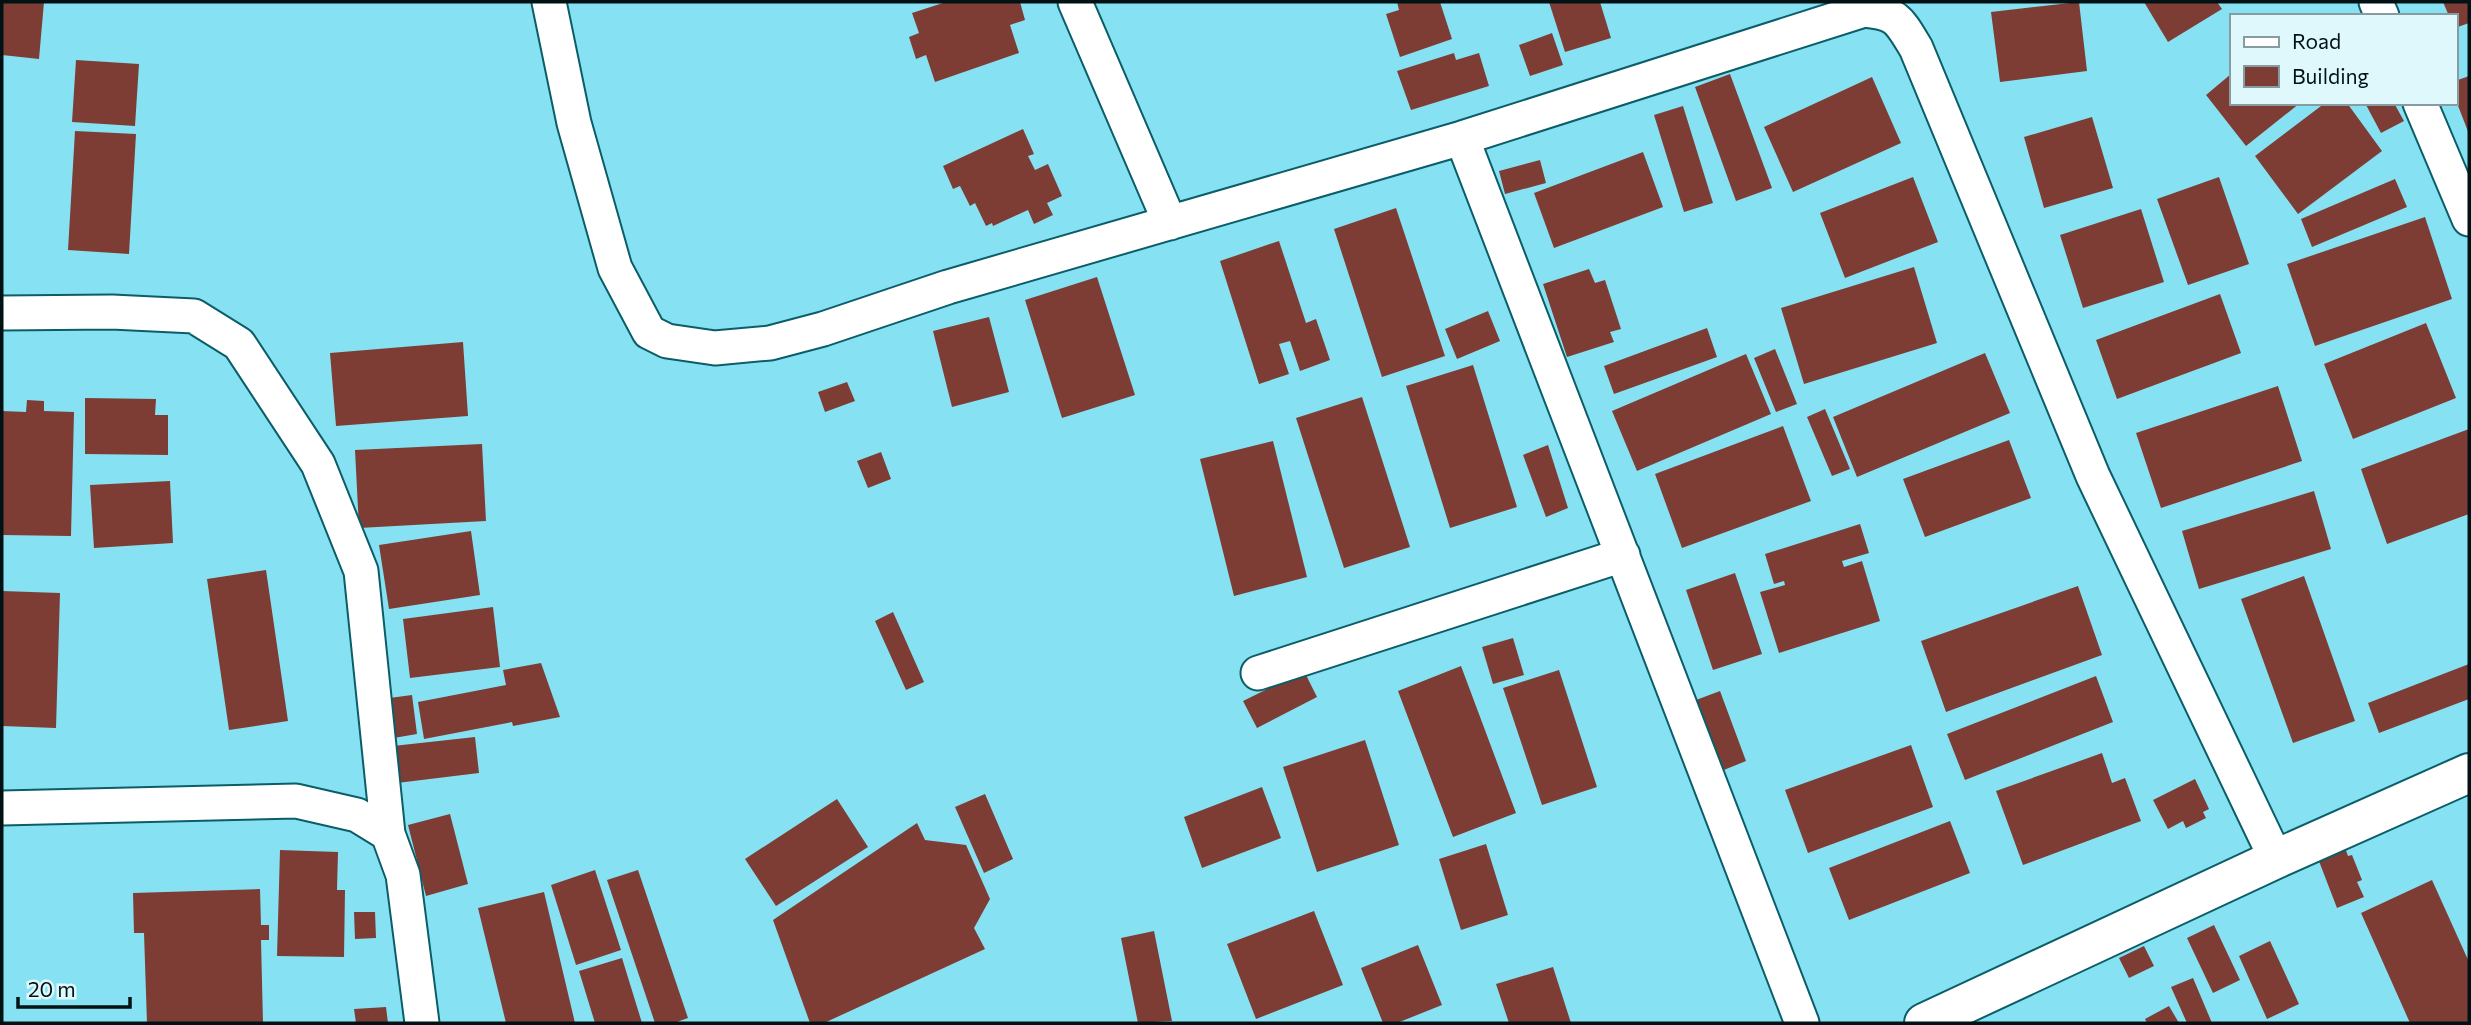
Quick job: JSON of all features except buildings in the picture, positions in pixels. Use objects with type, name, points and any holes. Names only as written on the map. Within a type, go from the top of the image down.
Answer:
[{"type":"street","points":[[549,2],[574,123],[615,268],[649,332],[667,341],[715,348],[770,343],[1462,138],[1864,10],[1887,12],[1899,20],[1916,48],[2093,476],[2276,859]]},
{"type":"street","points":[[1075,2],[1170,223]]},
{"type":"street","points":[[2421,105],[2469,219]]},
{"type":"street","points":[[1462,138],[1802,1023]]},
{"type":"street","points":[[2,313],[112,312],[194,316],[239,344],[318,464],[362,571],[388,834],[403,875],[422,1023]]},
{"type":"street","points":[[1258,673],[1623,555]]},
{"type":"street","points":[[1924,1023],[2276,859],[2469,774]]},
{"type":"street","points":[[2,807],[296,801],[358,815],[388,834]]}]
